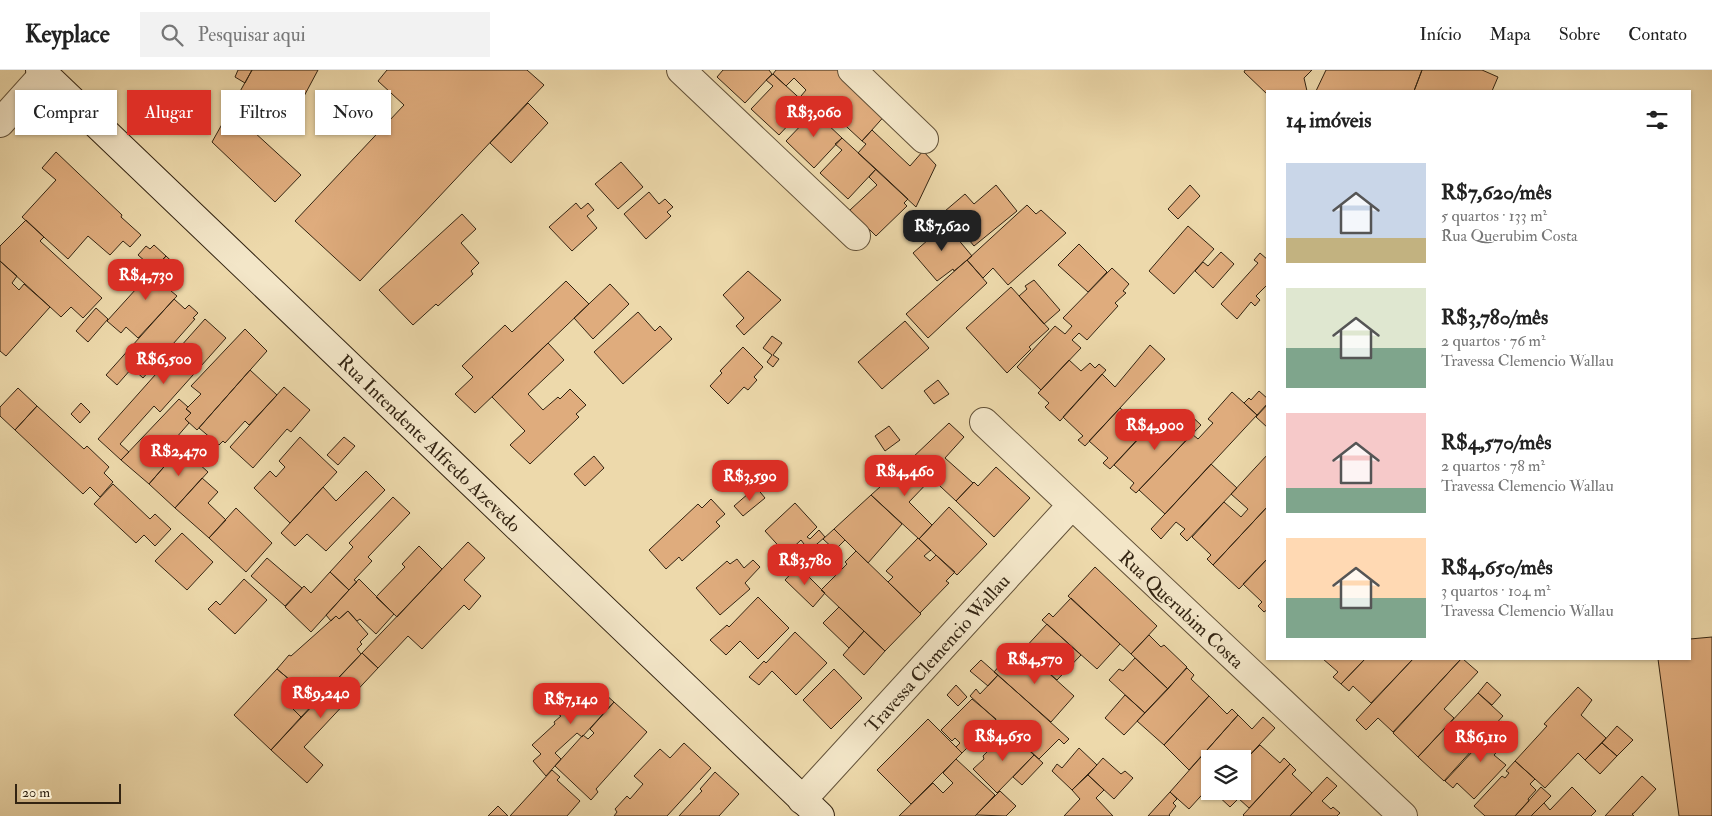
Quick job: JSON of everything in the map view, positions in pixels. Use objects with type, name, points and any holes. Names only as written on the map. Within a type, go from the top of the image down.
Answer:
[{"type":"street","points":[[681,70],[856,236]]},
{"type":"street","points":[[852,70],[924,139]]},
{"type":"street","points":[[0,123],[42,72]]},
{"type":"street","name":"Rua Intendente Alfredo Azevedo","points":[[42,72],[811,808]]},
{"type":"street","name":"Rua Querubim Costa","points":[[984,422],[1071,506],[1403,816]]},
{"type":"street","name":"Travessa Clemencio Wallau","points":[[811,808],[1071,506]]},
{"type":"building","points":[[238,70],[252,70],[245,83],[235,77]]},
{"type":"building","points":[[252,70],[318,70],[305,94],[305,90],[241,90]]},
{"type":"building","points":[[387,70],[527,70],[544,85],[360,281],[295,221],[376,135],[391,135],[391,119],[404,105],[391,93],[391,90],[388,90],[378,81]]},
{"type":"building","points":[[723,70],[769,70],[772,74],[745,103],[717,77]]},
{"type":"building","points":[[776,70],[842,70],[888,112],[862,141],[835,116],[827,124],[801,96],[806,90],[794,78],[786,86],[773,74]]},
{"type":"building","points":[[1245,70],[1312,70],[1304,78],[1307,90],[1266,90],[1266,93],[1244,72]]},
{"type":"building","points":[[1326,70],[1422,70],[1414,90],[1316,90]]},
{"type":"building","points":[[1422,70],[1482,70],[1498,77],[1492,90],[1414,90]]},
{"type":"building","points":[[773,74],[807,105],[779,135],[751,109],[773,86],[766,80]]},
{"type":"building","points":[[528,103],[548,123],[511,163],[490,143]]},
{"type":"building","points":[[807,105],[842,138],[814,168],[786,141],[807,119],[800,112]]},
{"type":"building","points":[[221,126],[221,135],[257,135],[301,175],[275,202],[212,142]]},
{"type":"building","points":[[872,130],[910,166],[923,151],[936,165],[916,207],[858,153],[866,144],[862,141]]},
{"type":"building","points":[[842,138],[876,169],[848,199],[820,173],[842,150],[835,144]]},
{"type":"building","points":[[56,152],[141,235],[130,247],[123,241],[110,255],[88,236],[68,259],[22,217],[56,180],[42,168]]},
{"type":"building","points":[[621,162],[643,187],[618,209],[595,184]]},
{"type":"building","points":[[876,169],[908,199],[904,203],[907,206],[876,236],[850,210],[877,185],[869,177]]},
{"type":"building","points":[[996,185],[1017,211],[974,246],[945,211],[965,194],[974,204]]},
{"type":"building","points":[[1190,185],[1200,196],[1178,219],[1168,209]]},
{"type":"building","points":[[649,192],[659,204],[665,199],[673,207],[667,212],[671,216],[646,239],[624,214]]},
{"type":"building","points":[[576,203],[581,209],[588,203],[594,210],[587,216],[597,228],[572,251],[549,227]]},
{"type":"building","points":[[1027,205],[1036,214],[1041,210],[1066,233],[1008,285],[993,268],[983,278],[967,260]]},
{"type":"building","points":[[462,214],[476,229],[461,243],[479,263],[471,271],[473,274],[438,306],[436,304],[413,325],[379,290]]},
{"type":"building","points":[[941,219],[972,256],[954,271],[953,269],[937,281],[913,253],[928,240],[926,238],[933,232],[930,227]]},
{"type":"building","points":[[26,220],[44,237],[40,241],[102,298],[83,318],[71,307],[61,317],[0,261],[0,246]]},
{"type":"building","points":[[1188,226],[1214,249],[1174,294],[1149,271]]},
{"type":"building","points":[[1079,244],[1107,272],[1088,292],[1058,265]]},
{"type":"building","points":[[154,245],[166,256],[154,269],[138,255],[146,246],[150,249]]},
{"type":"building","points":[[1221,252],[1234,264],[1213,288],[1195,271],[1203,262],[1208,266]]},
{"type":"building","points":[[1260,253],[1266,258],[1266,286],[1256,296],[1260,300],[1255,306],[1251,302],[1237,319],[1221,304],[1258,263],[1254,260]]},
{"type":"building","points":[[166,256],[179,268],[164,285],[177,296],[138,338],[126,327],[121,333],[107,321]]},
{"type":"building","points":[[967,260],[987,283],[928,338],[906,314]]},
{"type":"building","points":[[0,261],[17,276],[12,283],[19,290],[24,284],[50,307],[6,356],[0,351]]},
{"type":"building","points":[[1112,268],[1129,284],[1123,291],[1126,293],[1115,303],[1118,306],[1087,340],[1079,333],[1072,340],[1081,348],[1041,390],[1017,367],[1055,326],[1065,334],[1072,326],[1063,318]]},
{"type":"building","points":[[748,271],[781,300],[744,335],[736,326],[744,318],[723,295]]},
{"type":"building","points":[[1034,280],[1060,310],[1044,324],[1019,296],[1027,289],[1025,286]]},
{"type":"building","points":[[566,281],[589,304],[475,413],[455,394],[473,377],[462,366],[505,325],[512,332]]},
{"type":"building","points":[[610,284],[629,304],[593,339],[574,318]]},
{"type":"building","points":[[1011,287],[1049,329],[1029,347],[1031,349],[1007,373],[966,328]]},
{"type":"building","points":[[174,299],[185,309],[189,305],[198,313],[193,318],[195,319],[143,378],[132,368],[117,385],[106,375]]},
{"type":"building","points":[[96,308],[108,319],[88,342],[76,331]]},
{"type":"building","points":[[638,312],[655,331],[660,326],[672,339],[623,384],[594,352]]},
{"type":"building","points":[[205,319],[226,338],[160,412],[154,406],[120,444],[129,452],[121,460],[98,439]]},
{"type":"building","points":[[905,321],[929,348],[882,389],[858,362]]},
{"type":"building","points":[[245,329],[267,351],[197,430],[185,419],[191,413],[186,409],[201,394],[191,386]]},
{"type":"building","points":[[772,336],[782,343],[773,355],[779,359],[773,367],[767,362],[772,355],[763,348]]},
{"type":"building","points":[[548,343],[564,360],[528,394],[543,410],[558,397],[560,399],[570,389],[586,405],[576,414],[579,417],[530,464],[510,445],[525,431],[492,397]]},
{"type":"building","points":[[1150,345],[1165,359],[1085,446],[1078,440],[1083,436],[1063,417],[1102,374],[1115,387]]},
{"type":"building","points":[[743,347],[763,367],[754,377],[757,380],[748,390],[744,387],[728,404],[710,386],[722,373],[720,371]]},
{"type":"building","points":[[1069,360],[1081,371],[1090,363],[1095,368],[1099,364],[1106,370],[1060,421],[1045,407],[1049,403],[1038,393]]},
{"type":"building","points":[[250,370],[277,395],[249,425],[245,421],[225,443],[223,441],[219,445],[199,428]]},
{"type":"building","points":[[938,380],[949,394],[934,404],[924,391]]},
{"type":"building","points":[[284,387],[310,410],[291,432],[287,429],[253,468],[230,447]]},
{"type":"building","points":[[18,388],[37,406],[15,430],[0,416],[0,407]]},
{"type":"building","points":[[1259,391],[1266,397],[1266,405],[1257,415],[1244,403],[1249,398],[1251,400]]},
{"type":"building","points":[[1232,392],[1257,415],[1165,514],[1139,490],[1192,434],[1198,439],[1213,423],[1208,419]]},
{"type":"building","points":[[179,399],[188,407],[186,409],[191,413],[185,419],[189,423],[176,438],[183,445],[149,484],[121,460]]},
{"type":"building","points":[[81,403],[90,412],[80,423],[71,414]]},
{"type":"building","points":[[37,406],[84,449],[87,446],[109,467],[104,473],[113,482],[100,497],[90,487],[83,494],[15,430]]},
{"type":"building","points":[[1266,406],[1266,426],[1256,417]]},
{"type":"building","points":[[1120,408],[1146,430],[1110,469],[1103,463],[1108,458],[1089,441]]},
{"type":"building","points":[[1186,411],[1201,425],[1136,493],[1130,488],[1134,483],[1114,465],[1146,431],[1157,441],[1162,436],[1160,434],[1178,415],[1180,418]]},
{"type":"building","points":[[949,423],[964,437],[945,458],[973,483],[956,501],[911,459]]},
{"type":"building","points":[[889,426],[900,440],[885,451],[875,436]]},
{"type":"building","points":[[300,437],[337,472],[290,523],[254,488],[270,471],[276,477],[285,467],[279,461]]},
{"type":"building","points":[[344,437],[355,446],[338,465],[327,455]]},
{"type":"building","points":[[183,445],[200,460],[198,463],[208,472],[175,508],[149,484]]},
{"type":"building","points":[[594,456],[604,468],[585,486],[574,474]]},
{"type":"building","points":[[1266,456],[1266,508],[1213,565],[1207,559],[1211,555],[1192,537],[1224,502],[1241,517],[1248,509],[1231,494]]},
{"type":"building","points":[[911,459],[932,478],[909,502],[932,525],[919,539],[871,495]]},
{"type":"building","points":[[1211,464],[1237,488],[1187,541],[1180,534],[1185,529],[1176,522],[1161,539],[1151,529]]},
{"type":"building","points":[[996,467],[1030,498],[994,537],[956,501],[974,482],[978,486]]},
{"type":"building","points":[[366,471],[385,490],[326,551],[307,534],[295,546],[281,533],[323,487],[336,501]]},
{"type":"building","points":[[202,478],[218,492],[208,503],[226,520],[209,538],[175,508]]},
{"type":"building","points":[[113,484],[150,519],[155,514],[171,529],[155,546],[144,535],[136,543],[94,504]]},
{"type":"building","points":[[756,487],[765,498],[743,516],[734,506]]},
{"type":"building","points":[[871,495],[902,524],[868,563],[834,529]]},
{"type":"building","points":[[393,497],[410,513],[368,557],[372,561],[354,580],[357,582],[349,590],[330,572],[353,547],[349,543]]},
{"type":"building","points":[[711,499],[725,514],[716,522],[720,526],[682,561],[679,557],[666,569],[649,550],[698,504],[702,508]]},
{"type":"building","points":[[795,503],[817,527],[807,537],[810,539],[819,530],[825,537],[795,563],[790,557],[804,544],[801,540],[786,554],[765,531]]},
{"type":"building","points":[[949,507],[987,544],[957,575],[919,539]]},
{"type":"building","points":[[236,508],[272,543],[246,572],[209,538]]},
{"type":"building","points":[[1266,508],[1266,560],[1239,589],[1213,565]]},
{"type":"building","points":[[834,529],[845,540],[835,550],[823,539]]},
{"type":"building","points":[[182,533],[213,562],[187,590],[155,561]]},
{"type":"building","points":[[918,538],[931,550],[924,556],[930,561],[936,555],[955,572],[946,581],[949,583],[920,613],[888,582],[893,577],[886,571]]},
{"type":"building","points":[[468,542],[485,558],[464,580],[481,596],[469,610],[464,605],[422,649],[408,636],[378,668],[362,653]]},
{"type":"building","points":[[419,546],[442,569],[397,617],[376,597],[405,567],[402,564]]},
{"type":"building","points":[[856,551],[921,614],[885,651],[821,590],[847,564],[845,562]]},
{"type":"building","points":[[807,552],[815,560],[804,572],[795,564]]},
{"type":"building","points":[[267,558],[302,588],[285,606],[251,576]]},
{"type":"building","points":[[737,559],[744,568],[753,560],[760,567],[745,583],[750,589],[720,615],[696,588],[727,561],[730,564]]},
{"type":"building","points":[[1266,560],[1266,610],[1264,612],[1258,606],[1262,602],[1243,584]]},
{"type":"building","points":[[798,566],[825,593],[813,607],[785,580]]},
{"type":"building","points":[[1095,567],[1157,626],[1131,654],[1068,596]]},
{"type":"building","points":[[330,572],[349,590],[311,632],[285,607],[304,586],[311,593]]},
{"type":"building","points":[[244,579],[267,600],[235,634],[208,609],[216,601],[220,605]]},
{"type":"building","points":[[359,579],[394,614],[376,634],[360,619],[357,621],[348,611],[339,619],[336,616],[331,621],[326,615]]},
{"type":"building","points":[[758,597],[789,628],[758,659],[740,641],[726,655],[710,640],[727,625],[729,627]]},
{"type":"building","points":[[1071,598],[1120,644],[1097,669],[1042,620],[1049,613],[1053,617]]},
{"type":"building","points":[[839,607],[864,631],[849,648],[823,623]]},
{"type":"building","points":[[348,611],[368,634],[360,642],[362,644],[357,649],[361,654],[301,717],[291,707],[300,697],[293,690],[297,686],[277,669],[289,655],[291,656],[336,616],[339,619]]},
{"type":"building","points":[[1047,624],[1081,655],[1057,680],[1023,650]]},
{"type":"building","points":[[864,631],[885,651],[864,675],[843,655]]},
{"type":"building","points":[[795,632],[827,663],[796,695],[772,671],[759,685],[749,677],[764,661],[766,663]]},
{"type":"building","points":[[1149,635],[1161,647],[1164,645],[1187,667],[1168,689],[1131,654]]},
{"type":"building","points":[[1712,637],[1712,816],[1679,816],[1658,660],[1691,660],[1691,639]]},
{"type":"building","points":[[1022,649],[1074,696],[1051,722],[994,672],[1001,664],[1005,668]]},
{"type":"building","points":[[362,653],[378,668],[304,747],[323,765],[307,783],[271,750]]},
{"type":"building","points":[[1135,658],[1168,689],[1145,713],[1109,680],[1119,669],[1123,671]]},
{"type":"building","points":[[981,660],[998,675],[988,686],[970,671]]},
{"type":"building","points":[[1324,660],[1364,660],[1341,684],[1333,677],[1338,672]]},
{"type":"building","points":[[1364,660],[1412,660],[1371,703],[1353,686],[1349,691],[1341,684]]},
{"type":"building","points":[[1412,660],[1460,660],[1393,732],[1378,718],[1366,730],[1356,720]]},
{"type":"building","points":[[1460,660],[1464,660],[1478,672],[1444,709],[1454,718],[1418,757],[1393,733]]},
{"type":"building","points":[[1187,668],[1194,675],[1191,679],[1209,696],[1164,745],[1137,721]]},
{"type":"building","points":[[277,669],[297,686],[293,690],[300,697],[291,707],[301,717],[271,750],[234,715]]},
{"type":"building","points":[[834,669],[862,698],[831,729],[803,700]]},
{"type":"building","points":[[998,675],[1069,739],[1064,744],[1059,739],[1039,759],[970,696],[976,689],[980,694]]},
{"type":"building","points":[[1487,682],[1501,695],[1492,705],[1478,693]]},
{"type":"building","points":[[956,685],[967,697],[958,706],[947,695]]},
{"type":"building","points":[[583,686],[590,692],[596,686],[614,702],[582,737],[577,733],[555,753],[561,759],[546,776],[533,761],[541,754],[532,745],[555,724],[554,722],[561,716],[558,714]]},
{"type":"building","points":[[1578,687],[1592,700],[1581,715],[1606,738],[1585,760],[1578,753],[1545,788],[1515,761],[1547,726],[1544,724]]},
{"type":"building","points":[[1478,693],[1503,716],[1444,781],[1418,757]]},
{"type":"building","points":[[1125,695],[1145,713],[1124,735],[1105,718]]},
{"type":"building","points":[[1209,696],[1227,714],[1232,709],[1238,715],[1207,750],[1201,750],[1201,757],[1189,770],[1164,745]]},
{"type":"building","points":[[972,699],[996,719],[962,753],[956,747],[960,743],[955,738],[952,741],[941,730]]},
{"type":"building","points":[[614,702],[647,732],[596,789],[598,792],[591,800],[555,766],[583,735],[588,739],[594,733],[590,729]]},
{"type":"building","points":[[1238,715],[1252,729],[1263,717],[1275,728],[1251,753],[1251,750],[1207,750]]},
{"type":"building","points":[[928,719],[962,753],[911,804],[877,770]]},
{"type":"building","points":[[1501,721],[1511,729],[1504,737],[1508,740],[1494,755],[1506,765],[1474,799],[1457,783],[1453,788],[1445,781]]},
{"type":"building","points":[[1617,726],[1633,740],[1617,756],[1602,743]]},
{"type":"building","points":[[1010,733],[1034,755],[997,793],[973,769],[1000,739],[1002,741]]},
{"type":"building","points":[[684,743],[711,768],[667,816],[614,816],[617,812],[615,809],[627,796],[630,799],[643,784],[634,776],[660,749],[670,758]]},
{"type":"building","points":[[1602,743],[1617,756],[1600,774],[1585,760]]},
{"type":"building","points":[[1260,745],[1280,763],[1284,758],[1290,764],[1249,808],[1240,800],[1251,800],[1251,754]]},
{"type":"building","points":[[1079,748],[1097,765],[1072,790],[1052,771],[1057,764],[1062,768]]},
{"type":"building","points":[[1034,755],[1043,763],[1022,785],[1013,777]]},
{"type":"building","points":[[1201,757],[1201,796],[1189,809],[1170,792]]},
{"type":"building","points":[[1103,758],[1121,774],[1125,771],[1133,778],[1114,799],[1088,775]]},
{"type":"building","points":[[956,759],[995,795],[975,816],[899,816],[933,783],[943,793],[953,783],[943,773]]},
{"type":"building","points":[[1515,761],[1535,779],[1530,784],[1536,790],[1515,816],[1485,816],[1474,806],[1502,776],[1505,778],[1509,773],[1506,771]]},
{"type":"building","points":[[1290,764],[1296,770],[1292,774],[1312,793],[1290,816],[1244,816],[1243,815]]},
{"type":"building","points":[[552,770],[560,777],[557,780],[580,801],[567,816],[510,816]]},
{"type":"building","points":[[715,772],[739,794],[719,816],[679,816],[702,791],[700,789]]},
{"type":"building","points":[[1088,775],[1104,790],[1096,798],[1113,816],[1064,816],[1080,799],[1072,790]]},
{"type":"building","points":[[1642,776],[1656,789],[1632,814],[1634,816],[1605,816]]},
{"type":"building","points":[[1327,777],[1337,786],[1322,801],[1331,809],[1333,807],[1340,813],[1337,816],[1290,816]]},
{"type":"building","points":[[1541,787],[1551,796],[1531,816],[1515,816]]},
{"type":"building","points":[[1572,787],[1596,811],[1591,816],[1531,816],[1544,803],[1550,810]]},
{"type":"building","points":[[1000,791],[1016,806],[1006,816],[976,815]]},
{"type":"building","points":[[1170,792],[1177,799],[1173,803],[1176,806],[1170,816],[1148,816]]},
{"type":"building","points":[[1222,800],[1237,800],[1230,807]]},
{"type":"building","points":[[498,806],[508,816],[488,816]]}]
